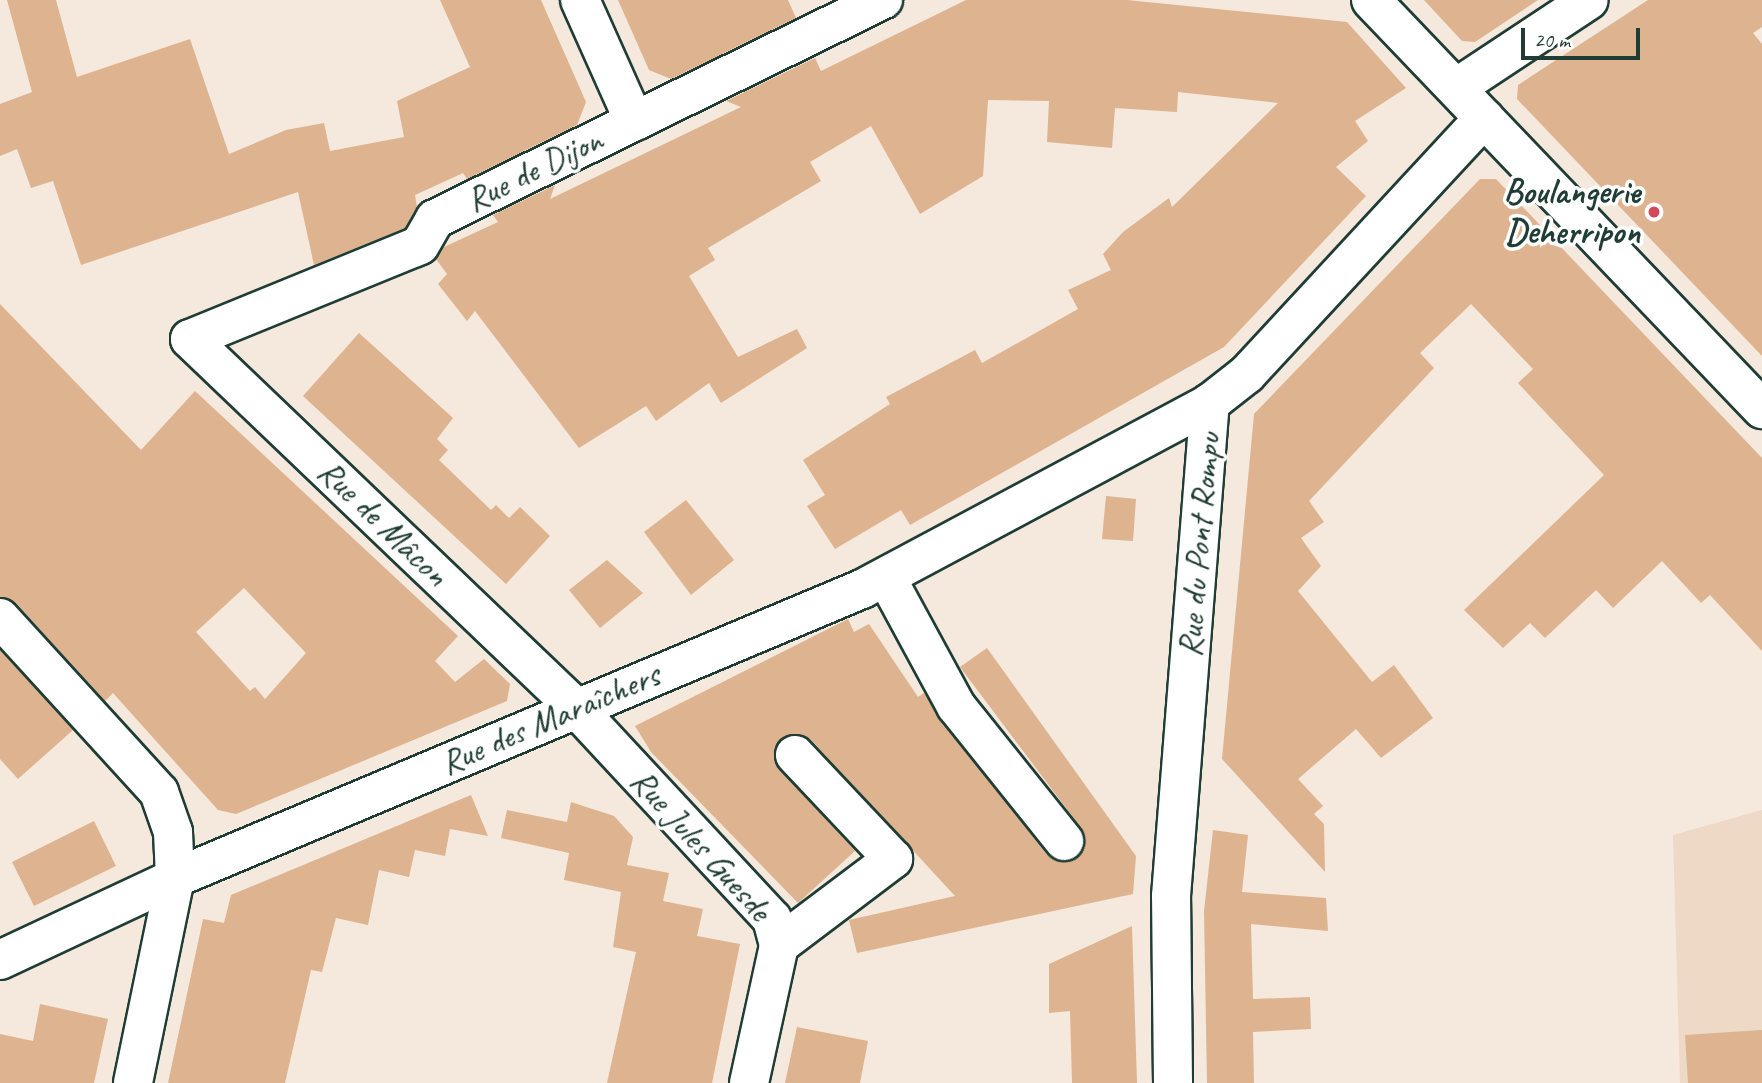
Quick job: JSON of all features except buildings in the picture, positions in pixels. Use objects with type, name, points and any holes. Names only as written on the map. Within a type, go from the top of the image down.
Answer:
[{"type":"street","points":[[580,0],[634,121]]},
{"type":"street","name":"Rue de Dijon","points":[[190,339],[420,244],[435,219],[883,0]]},
{"type":"street","points":[[1371,0],[1762,408]]},
{"type":"street","points":[[1456,88],[1589,0]]},
{"type":"street","name":"Rue du Pont Rompu","points":[[1173,1083],[1171,896],[1210,403],[1247,373],[1484,118]]},
{"type":"street","name":"Rue de Mâcon","points":[[190,339],[576,708]]},
{"type":"street","name":"Rue des Maraîchers","points":[[0,960],[175,878],[886,577],[1210,403]]},
{"type":"street","points":[[886,577],[957,706],[1064,841]]},
{"type":"street","points":[[0,618],[159,792],[173,832],[175,878],[133,1083]]},
{"type":"street","name":"Rue Jules Guesde","points":[[576,708],[772,919],[779,945],[749,1083]]},
{"type":"street","points":[[779,945],[893,859],[795,755]]},
{"type":"shaded area","points":[[1762,810],[1762,1083],[1680,1083],[1673,835]]},
{"type":"place","name":"Boulangerie Deherripon","points":[[1654,212]]}]
